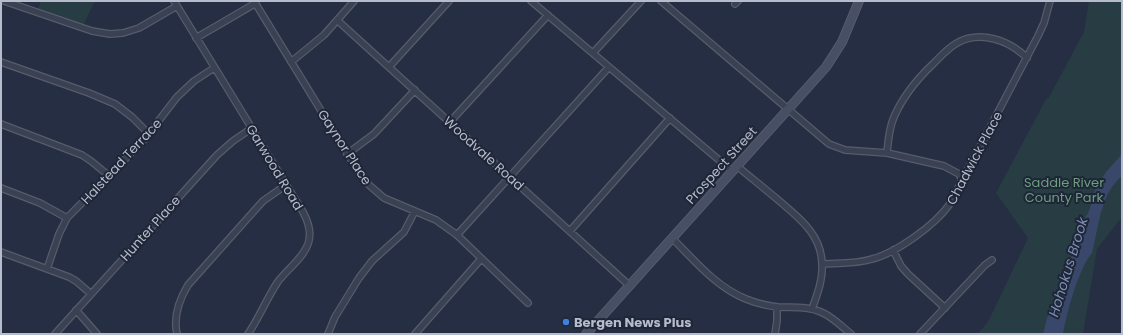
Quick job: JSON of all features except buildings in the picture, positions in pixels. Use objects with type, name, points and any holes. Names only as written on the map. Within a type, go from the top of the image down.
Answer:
[{"type":"main road","name":"Prospect Street","points":[[586,334],[826,67],[842,42],[859,1]]},
{"type":"street","points":[[4,1],[92,31],[110,34],[139,28],[177,6]]},
{"type":"street","name":"Garwood Road","points":[[174,1],[252,128],[307,220],[310,228],[308,244],[302,255],[278,282],[248,334]]},
{"type":"street","points":[[196,38],[262,1]]},
{"type":"street","points":[[291,62],[314,45],[354,1]]},
{"type":"street","points":[[389,67],[449,1]]},
{"type":"street","points":[[531,1],[540,5],[548,15],[670,118],[803,220],[809,227],[818,243],[822,264],[820,284],[812,309]]},
{"type":"street","points":[[593,54],[641,1]]},
{"type":"street","points":[[661,1],[788,108],[822,139],[837,148],[887,153],[922,160],[944,166],[959,174],[962,180]]},
{"type":"street","name":"Chadwick Place","points":[[822,264],[862,262],[883,255],[914,237],[944,212],[1027,58],[1044,23],[1050,1]]},
{"type":"street","name":"Gaynor Place","points":[[256,4],[362,177],[376,192],[392,202],[436,220],[457,236],[528,303]]},
{"type":"street","points":[[450,122],[548,15]]},
{"type":"street","name":"Woodvale Road","points":[[337,20],[630,286]]},
{"type":"street","points":[[887,153],[893,118],[907,93],[919,77],[958,42],[971,38],[988,37],[1000,41],[1027,58]]},
{"type":"street","points":[[1,62],[89,93],[114,104],[132,117],[148,134]]},
{"type":"street","points":[[457,236],[609,67]]},
{"type":"street","name":"Halstead Terrace","points":[[47,269],[59,234],[67,218],[148,134],[177,97],[194,81],[214,68]]},
{"type":"street","points":[[347,154],[374,134],[414,90]]},
{"type":"street","points":[[570,231],[670,118]]},
{"type":"street","points":[[1,124],[82,154],[108,175]]},
{"type":"street","name":"Hunter Place","points":[[55,334],[217,154],[252,128]]},
{"type":"street","points":[[177,334],[176,312],[183,293],[188,285],[264,201],[286,185]]},
{"type":"street","points":[[1,188],[40,203],[67,218]]},
{"type":"street","points":[[328,334],[335,317],[359,278],[372,261],[404,232],[409,225],[414,211]]},
{"type":"street","points":[[672,238],[717,281],[736,294],[755,302],[777,307],[812,309],[828,315],[851,334]]},
{"type":"street","points":[[893,250],[908,274],[945,308]]},
{"type":"street","points":[[1,252],[69,277],[91,294]]},
{"type":"street","points":[[415,334],[481,259]]},
{"type":"street","points":[[920,334],[985,265],[992,260]]},
{"type":"street","points":[[775,334],[777,307]]},
{"type":"street","points":[[76,310],[97,334]]},
{"type":"green space","points":[[41,1],[95,1],[82,28],[37,12]]},
{"type":"green space","name":"Saddle River County Park","points":[[1089,1],[1122,1],[1122,217],[1097,249],[1083,334],[978,334],[989,320],[1028,238],[996,193],[1046,99],[1048,99],[1084,32]]},
{"type":"water","name":"Hohokus Brook","points":[[1122,154],[1122,176],[1115,183],[1105,201],[1101,212],[1092,253],[1087,260],[1078,280],[1070,303],[1063,334],[1043,334],[1049,311],[1065,276],[1073,252],[1082,235],[1084,220],[1089,211],[1095,190],[1106,172]]},
{"type":"place","name":"Bergen News Plus","points":[[566,322]]}]
